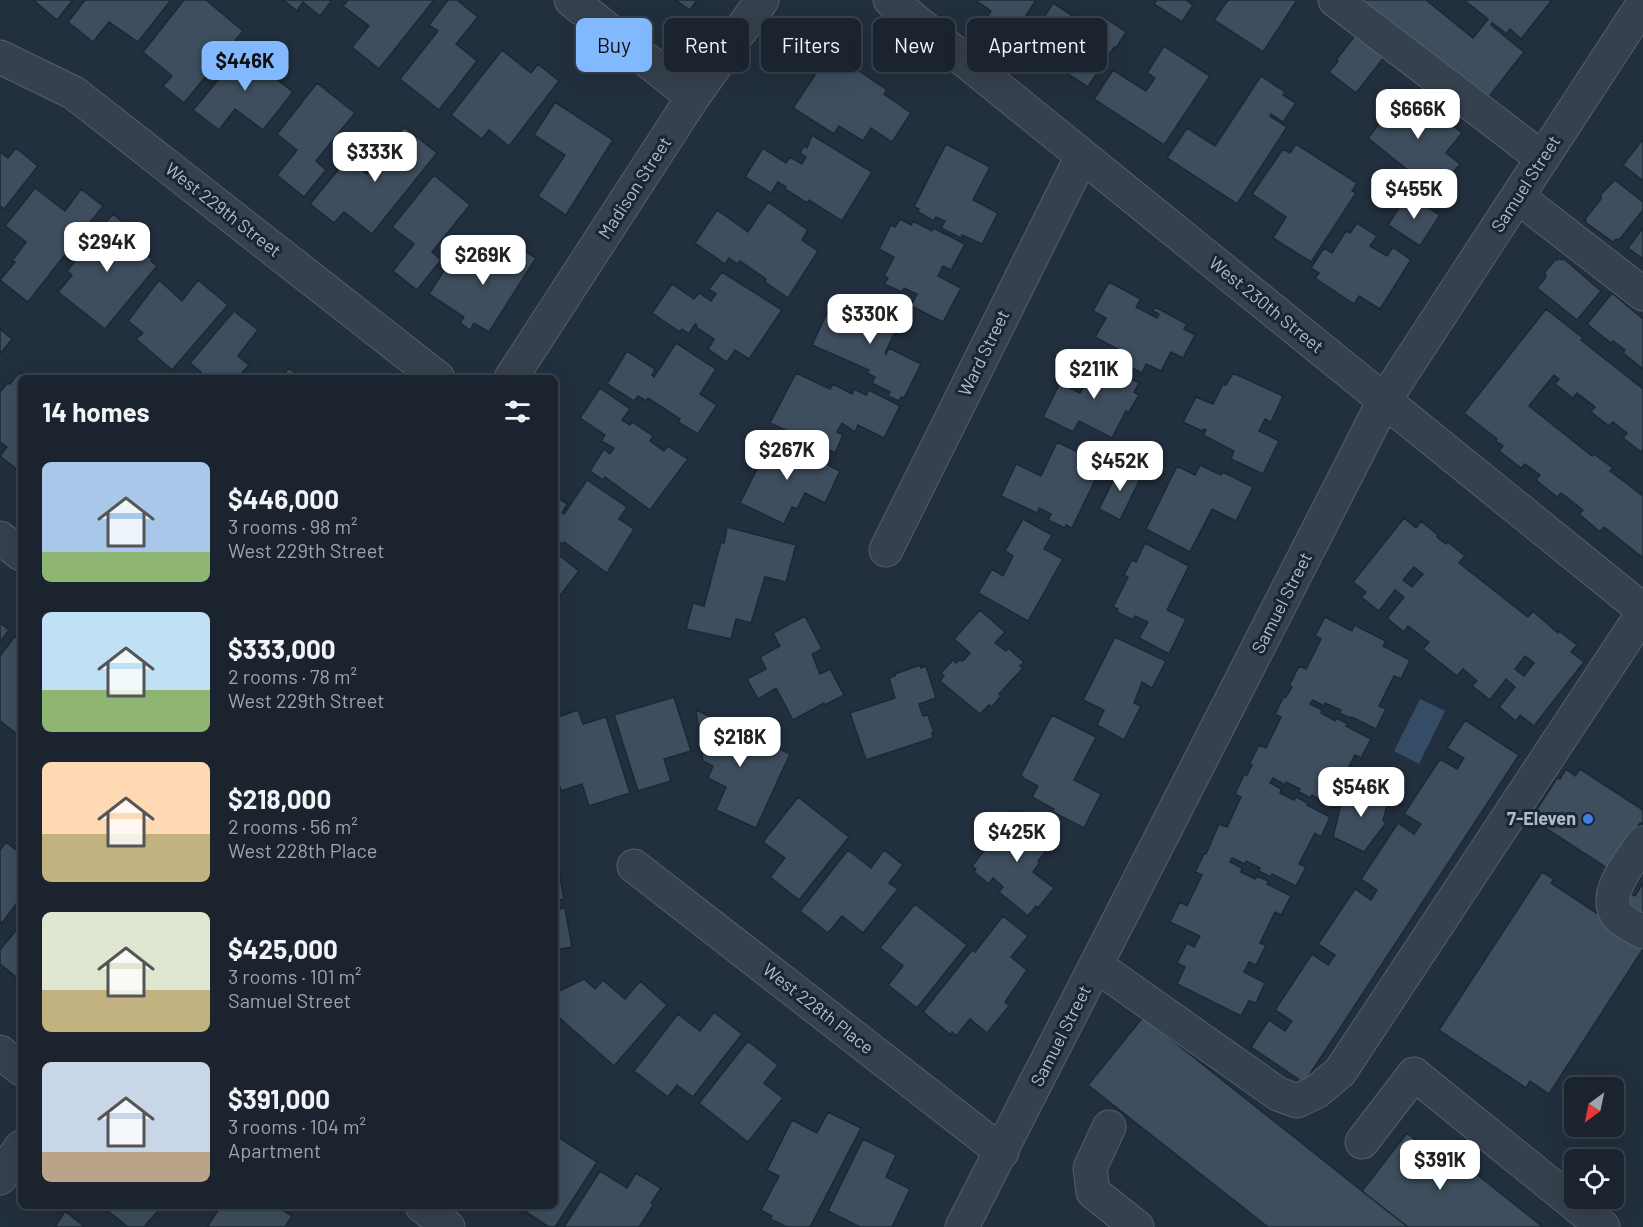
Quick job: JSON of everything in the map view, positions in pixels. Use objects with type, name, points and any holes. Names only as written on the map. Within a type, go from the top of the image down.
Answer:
[{"type":"street","points":[[571,0],[693,97]]},
{"type":"street","name":"Madison Street","points":[[513,375],[693,97],[762,0]]},
{"type":"street","name":"West 230th Street","points":[[890,0],[1643,611]]},
{"type":"street","points":[[1335,0],[1542,158]]},
{"type":"street","name":"Samuel Street","points":[[962,1227],[1384,401],[1643,4]]},
{"type":"street","name":"West 229th Street","points":[[0,57],[74,93],[434,375]]},
{"type":"street","name":"Ward Street","points":[[886,550],[1082,156]]},
{"type":"street","points":[[1518,196],[1643,294]]},
{"type":"street","points":[[0,538],[18,552]]},
{"type":"street","points":[[1097,966],[1278,1094],[1297,1101],[1316,1092],[1340,1072],[1643,611]]},
{"type":"street","points":[[1643,843],[1617,883],[1613,901],[1618,916],[1643,932]]},
{"type":"street","name":"West 228th Place","points":[[634,866],[1002,1152]]},
{"type":"street","points":[[0,1052],[18,1067]]},
{"type":"street","points":[[1362,1142],[1414,1074],[1603,1227]]},
{"type":"street","points":[[1109,1127],[1090,1168],[1093,1192],[1137,1227]]},
{"type":"street","points":[[0,1178],[18,1151]]},
{"type":"street","points":[[426,1209],[448,1227]]},
{"type":"water","points":[[1420,699],[1445,711],[1419,764],[1394,751]]},
{"type":"building","points":[[33,0],[73,0],[57,20]]},
{"type":"building","points":[[85,0],[171,0],[138,42],[109,22],[93,42],[68,22]]},
{"type":"building","points":[[184,0],[206,0],[243,31],[184,103],[163,86],[172,76],[143,52]]},
{"type":"building","points":[[283,0],[332,0],[320,16],[303,2],[297,11]]},
{"type":"building","points":[[348,0],[434,0],[379,69],[352,47],[369,26],[343,6]]},
{"type":"building","points":[[448,0],[457,0],[478,17],[456,44],[477,61],[439,110],[400,79],[438,31],[429,25]]},
{"type":"building","points":[[675,0],[697,0],[690,10]]},
{"type":"building","points":[[975,0],[1036,0],[1025,18],[991,18],[988,16],[991,11]]},
{"type":"building","points":[[1157,0],[1186,0],[1193,5],[1182,22],[1154,4]]},
{"type":"building","points":[[1228,0],[1297,0],[1263,52],[1214,20]]},
{"type":"building","points":[[1346,0],[1426,0],[1473,38],[1488,19],[1464,0],[1552,0],[1521,39],[1510,29],[1507,34],[1492,23],[1491,25],[1524,52],[1480,108]]},
{"type":"building","points":[[1053,3],[1076,18],[1044,18]]},
{"type":"building","points":[[1107,19],[1126,32],[1116,48],[1114,47],[1107,58]]},
{"type":"building","points":[[1360,29],[1389,51],[1356,93],[1329,72]]},
{"type":"building","points":[[249,43],[272,61],[265,70],[293,92],[263,130],[235,109],[219,130],[193,110]]},
{"type":"building","points":[[1164,46],[1210,76],[1164,145],[1094,99],[1113,70],[1146,91],[1155,78],[1147,73]]},
{"type":"building","points":[[502,50],[531,73],[538,64],[559,81],[509,146],[489,130],[482,139],[451,115]]},
{"type":"building","points":[[817,72],[860,72],[887,90],[884,94],[911,113],[892,142],[871,128],[863,141],[839,126],[834,134],[793,108]]},
{"type":"building","points":[[1065,72],[1098,72],[1088,87]]},
{"type":"building","points":[[1261,76],[1285,92],[1283,95],[1296,103],[1283,122],[1271,114],[1270,116],[1287,127],[1237,204],[1167,158],[1187,128],[1215,146]]},
{"type":"building","points":[[317,83],[355,113],[316,161],[326,170],[304,197],[277,175],[297,150],[277,134]]},
{"type":"building","points":[[1407,89],[1462,133],[1446,153],[1460,164],[1436,193],[1368,138]]},
{"type":"building","points":[[555,102],[613,140],[566,215],[538,196],[565,155],[534,135]]},
{"type":"building","points":[[404,127],[437,153],[372,234],[344,212],[334,223],[310,204],[347,159],[367,174]]},
{"type":"building","points":[[812,135],[872,172],[842,221],[809,200],[807,203],[778,182],[771,193],[745,177],[763,148],[786,163],[790,157],[802,164],[806,157],[800,153],[804,146],[807,148]]},
{"type":"building","points":[[1643,139],[1643,181],[1623,165]]},
{"type":"building","points":[[946,144],[990,167],[973,200],[998,213],[982,244],[962,235],[961,238],[941,228],[945,221],[936,217],[934,221],[918,212],[919,209],[914,207]]},
{"type":"building","points":[[1296,144],[1357,183],[1352,191],[1356,193],[1311,262],[1273,238],[1286,217],[1252,194],[1283,149],[1290,153]]},
{"type":"building","points":[[16,148],[38,166],[4,209],[0,206],[0,152],[8,158]]},
{"type":"building","points":[[434,175],[470,205],[432,252],[441,260],[417,290],[393,271],[414,244],[392,227]]},
{"type":"building","points":[[1615,180],[1643,202],[1643,210],[1619,240],[1616,239],[1613,242],[1585,222],[1585,219],[1601,199],[1601,194]]},
{"type":"building","points":[[35,188],[65,211],[81,189],[103,206],[28,302],[0,280],[15,262],[12,261],[26,242],[5,226]]},
{"type":"building","points":[[1407,195],[1440,215],[1420,246],[1388,225]]},
{"type":"building","points":[[768,202],[808,230],[802,240],[818,251],[788,298],[740,261],[737,264],[729,258],[725,264],[695,243],[717,210],[748,232]]},
{"type":"building","points":[[113,214],[136,233],[128,243],[138,251],[140,249],[157,266],[105,329],[58,292],[72,275],[67,271]]},
{"type":"building","points":[[900,219],[911,225],[913,221],[932,231],[933,228],[965,244],[951,270],[943,266],[938,276],[961,288],[943,322],[911,306],[917,294],[904,288],[902,292],[884,284],[888,278],[884,276],[894,257],[879,249],[891,225],[895,227]]},
{"type":"building","points":[[1357,223],[1377,236],[1370,246],[1387,256],[1393,247],[1411,260],[1380,309],[1359,296],[1354,304],[1315,278],[1319,273],[1311,268],[1324,248],[1332,253],[1346,231],[1350,233]]},
{"type":"building","points":[[1643,228],[1643,259],[1628,248]]},
{"type":"building","points":[[507,240],[536,258],[489,332],[474,323],[470,330],[460,323],[464,317],[429,294],[450,261],[468,271],[477,257],[491,266]]},
{"type":"building","points":[[1559,258],[1564,259],[1601,291],[1577,320],[1537,288],[1546,277],[1545,272]]},
{"type":"building","points":[[722,272],[782,310],[749,359],[735,350],[727,362],[708,349],[714,339],[696,327],[697,325],[695,324],[689,334],[682,329],[680,332],[652,313],[672,284],[694,299],[699,293],[711,301],[716,294],[709,289]]},
{"type":"building","points":[[159,280],[182,301],[198,280],[228,305],[172,370],[136,339],[143,333],[128,321]]},
{"type":"building","points":[[1109,282],[1141,299],[1136,307],[1157,318],[1159,314],[1153,311],[1155,307],[1187,324],[1184,329],[1195,335],[1183,358],[1171,352],[1161,371],[1146,364],[1142,373],[1118,361],[1123,352],[1095,337],[1106,318],[1093,311]]},
{"type":"building","points":[[1612,293],[1643,319],[1643,369],[1623,353],[1625,350],[1613,341],[1611,343],[1587,324]]},
{"type":"building","points":[[859,295],[902,317],[885,353],[889,348],[921,364],[904,398],[901,397],[899,401],[888,396],[890,392],[872,383],[875,377],[867,373],[869,370],[812,345],[827,313],[846,322]]},
{"type":"building","points":[[1546,309],[1643,389],[1643,450],[1641,452],[1623,438],[1627,433],[1613,422],[1609,426],[1591,412],[1595,407],[1577,393],[1573,398],[1555,384],[1559,379],[1554,375],[1529,406],[1592,456],[1594,454],[1613,468],[1610,471],[1643,496],[1643,558],[1604,527],[1600,532],[1579,514],[1583,510],[1561,493],[1557,497],[1536,480],[1540,475],[1525,464],[1521,468],[1499,451],[1503,446],[1496,441],[1497,439],[1464,413]]},
{"type":"building","points":[[234,311],[258,330],[238,356],[249,365],[242,373],[244,375],[198,375],[201,372],[190,363]]},
{"type":"building","points":[[0,329],[12,339],[0,354]]},
{"type":"building","points":[[676,343],[716,369],[700,394],[717,405],[698,434],[678,422],[680,419],[648,398],[646,401],[638,396],[634,401],[607,384],[627,351],[655,369],[652,375],[654,377]]},
{"type":"building","points":[[1093,355],[1107,362],[1105,365],[1139,383],[1134,392],[1139,395],[1129,412],[1126,411],[1112,438],[1079,421],[1073,432],[1043,417],[1060,383],[1080,393],[1085,385],[1080,380]]},
{"type":"building","points":[[289,368],[297,375],[283,375]]},
{"type":"building","points":[[19,373],[22,375],[18,375],[18,470],[0,456],[7,447],[0,442],[0,392],[8,383],[10,384]]},
{"type":"building","points":[[796,373],[830,389],[833,384],[852,394],[854,389],[866,395],[869,390],[900,406],[884,438],[858,425],[855,432],[842,423],[837,432],[843,435],[835,453],[770,423]]},
{"type":"building","points":[[1233,373],[1283,396],[1271,422],[1265,419],[1259,431],[1279,441],[1263,474],[1231,459],[1234,451],[1203,435],[1206,430],[1202,431],[1183,422],[1196,397],[1213,404],[1223,384],[1226,385]]},
{"type":"building","points":[[600,388],[630,409],[622,420],[630,425],[632,422],[653,436],[650,441],[664,451],[668,446],[688,459],[650,510],[605,477],[603,480],[590,471],[604,449],[610,454],[614,448],[601,441],[605,435],[580,418]]},
{"type":"building","points":[[773,437],[795,447],[792,453],[804,458],[806,454],[840,471],[825,503],[805,493],[797,509],[792,507],[784,524],[740,503]]},
{"type":"building","points":[[1057,442],[1103,464],[1072,528],[1066,525],[1065,528],[1048,520],[1051,514],[1039,508],[1037,513],[1001,496],[1016,464],[1041,476]]},
{"type":"building","points":[[1121,465],[1142,475],[1120,520],[1099,509]]},
{"type":"building","points":[[1200,465],[1221,475],[1223,472],[1253,487],[1236,521],[1212,509],[1190,552],[1146,529],[1177,466],[1195,475]]},
{"type":"building","points":[[587,480],[627,507],[619,519],[634,529],[607,573],[564,542],[562,544],[558,541],[558,498],[567,504],[562,513],[564,514]]},
{"type":"building","points":[[1404,518],[1416,528],[1421,521],[1438,535],[1437,537],[1446,544],[1448,542],[1465,556],[1459,563],[1528,617],[1533,611],[1558,633],[1559,631],[1577,645],[1571,652],[1584,662],[1534,726],[1520,715],[1516,721],[1499,707],[1515,687],[1506,679],[1490,700],[1472,686],[1477,681],[1463,669],[1457,676],[1423,649],[1429,642],[1408,626],[1404,632],[1387,618],[1404,597],[1395,590],[1379,611],[1361,597],[1366,592],[1353,582]],"holes":[[[1414,567],[1423,574],[1412,587],[1403,580]],[[1525,656],[1534,663],[1524,676],[1515,669]]]},
{"type":"building","points":[[1023,519],[1052,535],[1044,549],[1063,559],[1028,621],[978,593],[992,569],[1003,576],[1013,556],[1005,551]]},
{"type":"building","points":[[727,527],[796,545],[786,582],[765,577],[751,623],[736,619],[731,639],[686,629],[693,603],[704,606]]},
{"type":"building","points":[[1145,543],[1189,566],[1167,610],[1186,619],[1169,654],[1139,638],[1148,622],[1135,616],[1133,620],[1117,612],[1118,609],[1113,607],[1128,577],[1124,575],[1132,560],[1136,562]]},
{"type":"building","points":[[558,554],[579,571],[558,598]]},
{"type":"building","points":[[980,610],[1005,632],[995,643],[1006,651],[1008,648],[1024,662],[1020,666],[1023,668],[999,694],[1001,696],[992,707],[989,705],[980,714],[940,681],[944,676],[941,673],[953,660],[956,663],[959,660],[963,661],[970,653],[954,639]]},
{"type":"building","points":[[805,616],[822,649],[812,654],[820,674],[830,669],[844,695],[793,720],[776,688],[758,699],[747,679],[766,669],[760,657],[780,646],[773,633]]},
{"type":"building","points":[[1325,617],[1352,631],[1354,625],[1386,641],[1383,646],[1410,660],[1401,679],[1394,676],[1379,706],[1386,709],[1376,729],[1339,713],[1341,710],[1325,703],[1324,706],[1313,700],[1310,704],[1322,710],[1321,713],[1335,721],[1336,718],[1348,724],[1346,726],[1371,739],[1361,758],[1355,755],[1339,785],[1346,788],[1336,808],[1312,795],[1311,798],[1299,792],[1300,789],[1286,782],[1285,785],[1273,778],[1270,783],[1281,789],[1280,793],[1294,800],[1296,797],[1330,817],[1321,837],[1315,833],[1299,864],[1306,867],[1296,886],[1272,874],[1271,877],[1259,871],[1260,868],[1246,861],[1245,864],[1232,858],[1230,862],[1242,868],[1241,872],[1255,879],[1257,876],[1268,881],[1267,884],[1291,896],[1281,915],[1275,912],[1260,943],[1266,945],[1256,965],[1249,962],[1244,972],[1265,983],[1256,1003],[1249,1001],[1241,1016],[1177,984],[1185,967],[1177,963],[1187,943],[1194,947],[1200,936],[1170,922],[1180,902],[1187,906],[1202,875],[1195,872],[1219,824],[1227,827],[1241,797],[1235,794],[1244,775],[1247,775],[1252,765],[1249,765],[1259,745],[1266,748],[1281,717],[1275,714],[1284,696],[1286,697],[1292,687],[1289,686],[1299,666],[1306,669],[1321,639],[1315,636]]},
{"type":"building","points":[[0,623],[9,630],[0,642]]},
{"type":"building","points":[[15,636],[18,638],[18,735],[0,721],[0,656]]},
{"type":"building","points":[[1115,637],[1166,661],[1152,688],[1142,682],[1134,703],[1141,706],[1124,740],[1097,725],[1104,710],[1083,700]]},
{"type":"building","points":[[920,665],[921,668],[926,666],[936,698],[919,704],[923,716],[928,715],[934,733],[932,733],[933,738],[866,760],[850,713],[895,698],[889,678]]},
{"type":"building","points":[[674,697],[691,751],[664,759],[671,781],[638,791],[614,715]]},
{"type":"building","points":[[578,710],[583,724],[606,717],[630,793],[589,806],[582,784],[561,791],[558,787],[558,717]]},
{"type":"building","points":[[696,710],[790,754],[756,828],[716,810],[726,787],[708,778],[713,766],[703,761]]},
{"type":"building","points":[[1052,715],[1096,737],[1074,780],[1101,794],[1084,828],[1053,812],[1054,809],[1032,797],[1038,786],[1021,775]]},
{"type":"building","points":[[1465,720],[1519,755],[1304,1083],[1251,1047],[1269,1020],[1285,1031],[1292,1021],[1275,1010],[1312,954],[1328,965],[1335,955],[1318,944],[1355,889],[1371,900],[1377,890],[1361,879],[1398,823],[1414,834],[1421,824],[1404,814],[1440,759],[1457,769],[1464,758],[1447,748]]},
{"type":"building","name":"7-Eleven","points":[[1566,769],[1575,776],[1580,769],[1643,810],[1643,823],[1640,823],[1610,870],[1533,820],[1532,817],[1557,778],[1560,779]]},
{"type":"building","points":[[1361,783],[1389,797],[1383,821],[1386,823],[1364,852],[1333,837],[1342,800],[1345,802]]},
{"type":"building","points":[[798,797],[849,837],[799,900],[770,877],[785,858],[763,842]]},
{"type":"building","points":[[1016,811],[1054,841],[1038,861],[1040,862],[1033,872],[1054,888],[1038,908],[1036,906],[1028,916],[999,892],[1003,887],[993,878],[989,884],[974,872],[976,869],[972,866]]},
{"type":"building","points":[[6,842],[18,852],[18,902],[2,923],[0,921],[0,850]]},
{"type":"building","points":[[848,850],[871,868],[884,850],[903,865],[889,883],[898,889],[863,933],[842,916],[828,933],[800,911]]},
{"type":"building","points":[[558,865],[564,899],[558,900]]},
{"type":"building","points":[[1542,872],[1554,879],[1551,883],[1627,933],[1625,937],[1643,949],[1549,1094],[1530,1081],[1526,1088],[1439,1030]]},
{"type":"building","points":[[1643,883],[1643,926],[1625,903],[1631,894],[1635,896]]},
{"type":"building","points":[[915,904],[967,945],[917,1008],[888,985],[903,966],[880,948]]},
{"type":"building","points":[[565,908],[572,947],[558,949],[558,909]]},
{"type":"building","points":[[1003,916],[1028,936],[1011,957],[1027,970],[1005,1002],[1009,1006],[987,1033],[970,1019],[956,1036],[952,1032],[951,1035],[923,1012],[972,950],[975,952]]},
{"type":"building","points":[[18,930],[18,979],[0,964],[0,950]]},
{"type":"building","points":[[584,979],[595,989],[603,980],[625,999],[640,981],[667,1005],[614,1066],[558,1017],[558,992]]},
{"type":"building","points":[[714,1012],[742,1034],[693,1097],[677,1085],[668,1097],[634,1071],[678,1014],[700,1031]]},
{"type":"building","points":[[1143,1017],[1408,1227],[1268,1227],[1088,1085]]},
{"type":"building","points":[[748,1041],[778,1065],[764,1083],[783,1098],[748,1142],[699,1103]]},
{"type":"building","points":[[828,1112],[861,1128],[810,1227],[787,1227],[770,1219],[772,1216],[761,1210],[779,1176],[767,1170],[792,1120],[817,1133]]},
{"type":"building","points":[[1407,1133],[1428,1150],[1435,1141],[1543,1227],[1408,1227],[1362,1191]]},
{"type":"building","points":[[558,1137],[597,1162],[555,1227],[549,1227],[523,1210],[558,1209]]},
{"type":"building","points":[[863,1139],[896,1155],[886,1177],[910,1189],[892,1227],[860,1227],[828,1211]]},
{"type":"building","points":[[600,1171],[627,1188],[636,1173],[661,1188],[639,1227],[564,1227]]},
{"type":"building","points":[[106,1209],[159,1209],[144,1227],[128,1227]]},
{"type":"building","points":[[219,1209],[281,1209],[292,1216],[285,1227],[207,1227]]},
{"type":"building","points":[[65,1211],[85,1227],[55,1227]]},
{"type":"place","name":"7-Eleven","points":[[1588,819]]}]
